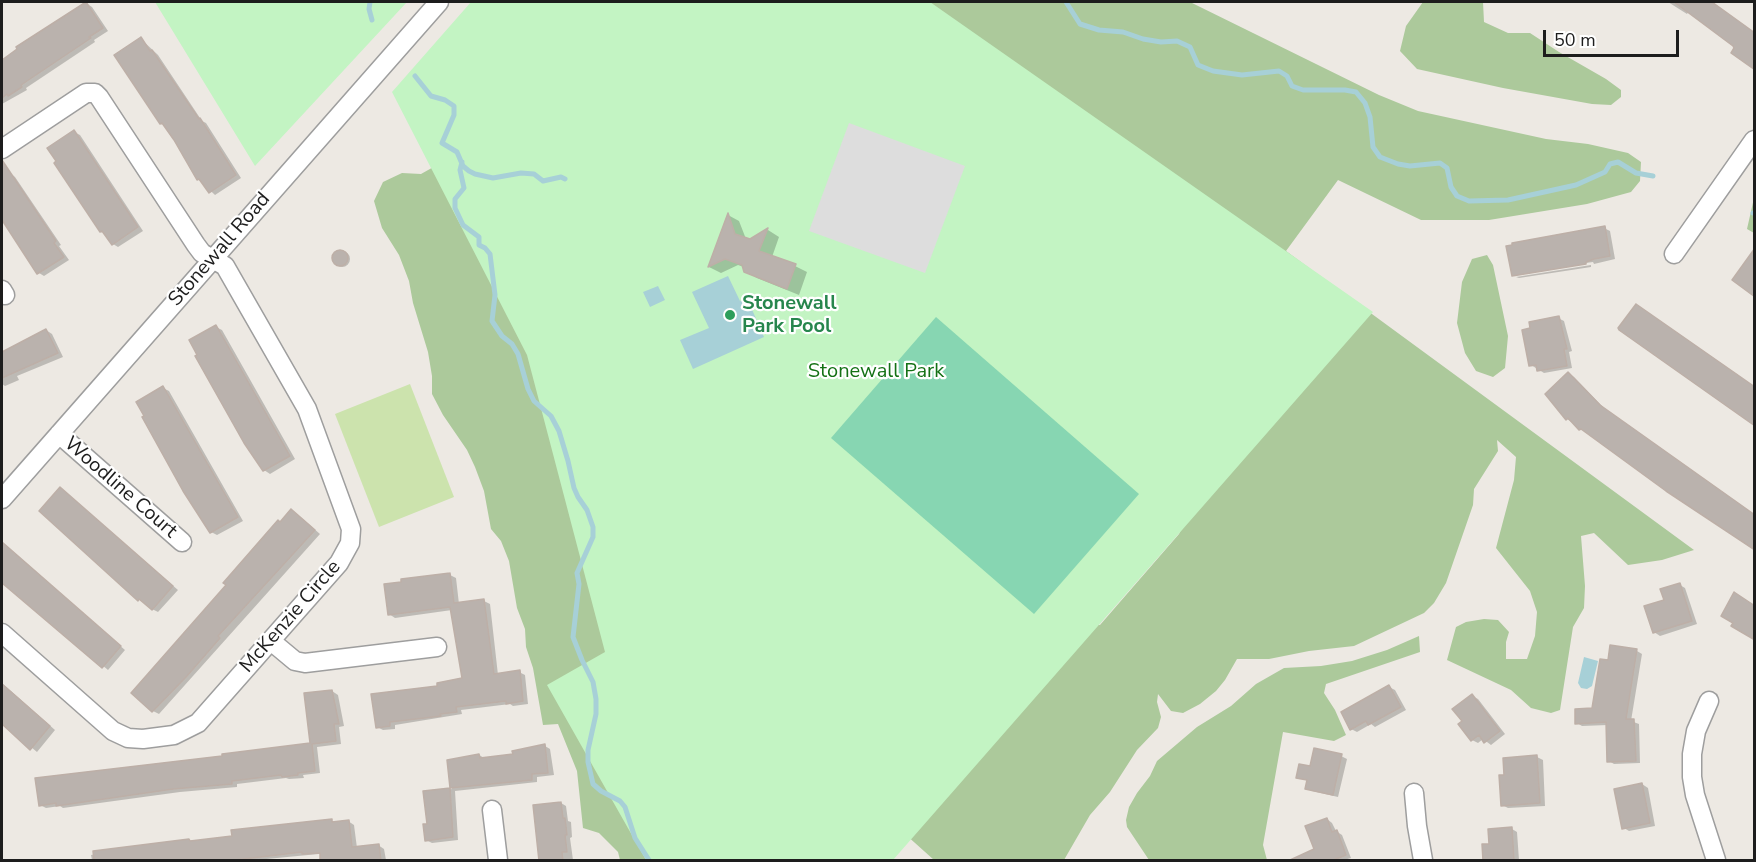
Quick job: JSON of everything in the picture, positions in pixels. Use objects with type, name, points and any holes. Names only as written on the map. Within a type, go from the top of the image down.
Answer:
[{"type":"street","name":"Stonewall Road","points":[[2,499],[440,2]]},
{"type":"street","name":"McKenzie Circle","points":[[2,149],[86,93],[99,96],[196,245],[202,253],[225,266],[307,410],[351,529],[350,543],[339,563],[198,723],[174,735],[143,739],[128,738],[113,731],[2,633]]},
{"type":"street","points":[[1674,254],[1755,140]]},
{"type":"street","name":"Woodline Court","points":[[59,434],[182,542]]},
{"type":"street","points":[[271,641],[295,661],[305,663],[437,647]]},
{"type":"street","points":[[1709,701],[1696,731],[1692,753],[1692,777],[1695,795],[1716,861]]},
{"type":"street","points":[[1414,793],[1423,861]]},
{"type":"street","points":[[492,810],[498,861]]},
{"type":"green space","points":[[155,2],[407,2],[255,166]]},
{"type":"green space","name":"Stonewall Park","points":[[471,2],[930,2],[1373,312],[893,860],[646,860],[547,685],[605,652],[527,355],[392,92]]},
{"type":"green space","points":[[780,2],[1190,2],[1379,95],[1418,111],[1546,139],[1588,144],[1628,153],[1641,162],[1640,181],[1631,192],[1587,204],[1489,220],[1421,220],[1338,180],[1286,251],[1694,550],[1662,560],[1628,565],[1594,533],[1581,536],[1585,586],[1584,608],[1573,627],[1560,710],[1551,713],[1531,708],[1511,690],[1447,660],[1456,627],[1466,622],[1484,619],[1498,620],[1509,632],[1506,642],[1506,659],[1527,659],[1535,636],[1537,612],[1530,591],[1496,548],[1514,480],[1516,457],[1497,440],[1498,451],[1474,489],[1473,505],[1446,583],[1434,603],[1424,613],[1354,646],[1309,651],[1269,659],[1237,659],[1216,691],[1200,704],[1183,713],[1171,711],[1158,694],[1157,702],[1161,717],[1158,728],[1137,750],[1110,792],[1090,815],[1064,860],[934,860],[905,834],[883,860],[620,860],[618,852],[599,833],[583,828],[577,771],[558,724],[543,725],[533,668],[526,647],[525,629],[517,608],[509,561],[501,541],[491,529],[484,491],[475,467],[432,394],[428,352],[413,303],[409,281],[399,255],[382,228],[374,201],[383,182],[402,173],[421,174],[437,165],[1090,625],[1100,625],[1179,534],[1190,509]]},
{"type":"green space","points":[[1423,2],[1483,2],[1484,22],[1508,33],[1530,33],[1606,79],[1621,90],[1621,97],[1611,105],[1592,104],[1417,69],[1400,51],[1406,26]]},
{"type":"green space","points":[[1754,198],[1754,233],[1747,229]]},
{"type":"green space","points":[[1487,255],[1493,265],[1508,336],[1505,368],[1493,377],[1476,371],[1465,353],[1457,323],[1462,282],[1472,259]]},
{"type":"green space","points":[[936,317],[1139,494],[1034,614],[831,438]]},
{"type":"green space","points":[[410,384],[454,497],[379,527],[335,414]]},
{"type":"green space","points":[[1419,636],[1420,652],[1326,684],[1324,693],[1335,710],[1346,735],[1334,741],[1283,732],[1263,845],[1267,860],[1149,860],[1127,827],[1129,807],[1150,776],[1157,761],[1197,727],[1231,706],[1256,684],[1284,668],[1352,661],[1387,650]]},
{"type":"shaded area","points":[[849,123],[965,166],[925,273],[809,231]]},
{"type":"water","name":"Stonewall Park Pool","points":[[728,276],[740,301],[747,298],[764,337],[693,369],[680,340],[709,328],[692,292]]},
{"type":"water","points":[[658,286],[665,300],[650,307],[643,292]]},
{"type":"water","points":[[1584,657],[1598,661],[1592,686],[1587,689],[1581,688],[1578,683]]},
{"type":"building","points":[[86,2],[103,28],[21,85],[22,87],[2,98],[2,60],[17,49],[16,47]]},
{"type":"building","points":[[1674,2],[1712,2],[1755,33],[1755,70],[1731,53],[1733,46]]},
{"type":"building","points":[[141,37],[200,118],[236,175],[209,193],[199,179],[197,180],[174,140],[162,123],[160,124],[114,55]]},
{"type":"building","points":[[74,130],[138,227],[112,245],[102,231],[100,232],[54,163],[56,161],[47,148]]},
{"type":"building","points":[[2,160],[56,241],[54,243],[64,257],[37,274],[2,220]]},
{"type":"building","points":[[728,213],[735,234],[750,239],[768,228],[759,251],[796,264],[787,289],[744,272],[742,265],[725,259],[708,267]]},
{"type":"building","points":[[1605,226],[1610,256],[1594,259],[1586,264],[1512,276],[1506,246]]},
{"type":"building","points":[[1755,248],[1755,297],[1732,280]]},
{"type":"building","points":[[337,250],[343,250],[348,258],[346,264],[337,266],[332,261],[332,255]]},
{"type":"building","points":[[1636,304],[1755,387],[1755,426],[1619,330],[1618,328]]},
{"type":"building","points":[[1559,316],[1567,349],[1564,349],[1567,366],[1537,371],[1536,365],[1529,366],[1522,330],[1530,328],[1529,322]]},
{"type":"building","points":[[216,325],[290,456],[263,471],[244,443],[195,356],[197,355],[189,340]]},
{"type":"building","points":[[46,329],[58,353],[2,378],[2,352]]},
{"type":"building","points":[[1568,372],[1600,405],[1755,515],[1755,550],[1666,491],[1581,429],[1579,430],[1568,418],[1566,420],[1545,394]]},
{"type":"building","points":[[163,386],[238,517],[210,533],[183,491],[136,402]]},
{"type":"building","points":[[60,487],[173,586],[152,610],[139,599],[138,601],[39,511]]},
{"type":"building","points":[[291,509],[315,530],[218,636],[220,638],[187,676],[152,712],[131,693],[226,585],[223,583],[278,520],[280,522]]},
{"type":"building","points":[[2,542],[121,646],[102,668],[2,583]]},
{"type":"building","points":[[450,573],[454,603],[484,599],[494,674],[520,670],[523,701],[456,707],[457,712],[390,722],[390,726],[376,728],[371,694],[437,686],[437,683],[462,678],[450,607],[388,615],[384,584],[401,582],[401,579]]},
{"type":"building","points":[[1680,583],[1692,621],[1653,633],[1644,606],[1664,600],[1660,589]]},
{"type":"building","points":[[1734,592],[1755,606],[1755,640],[1731,626],[1733,623],[1721,616]]},
{"type":"building","points":[[1610,645],[1637,649],[1626,719],[1634,719],[1636,761],[1607,762],[1606,722],[1575,724],[1575,709],[1592,708],[1600,659],[1608,660]]},
{"type":"building","points":[[2,684],[50,726],[30,750],[2,724]]},
{"type":"building","points":[[1389,685],[1401,707],[1368,725],[1366,721],[1350,730],[1341,712]]},
{"type":"building","points":[[332,690],[339,724],[334,724],[336,741],[312,744],[315,771],[282,777],[281,775],[232,781],[232,784],[173,789],[56,806],[56,803],[39,806],[35,778],[310,743],[304,693]]},
{"type":"building","points":[[1472,694],[1500,731],[1484,743],[1479,735],[1471,741],[1458,724],[1462,721],[1452,709]]},
{"type":"building","points":[[545,744],[548,773],[532,774],[532,780],[450,788],[447,760],[479,754],[480,758],[513,754],[512,751]]},
{"type":"building","points":[[1314,748],[1342,754],[1333,795],[1305,789],[1307,780],[1296,778],[1299,764],[1310,766]]},
{"type":"building","points":[[1537,755],[1540,803],[1501,806],[1499,775],[1504,775],[1503,758]]},
{"type":"building","points":[[1642,783],[1650,823],[1622,829],[1614,789]]},
{"type":"building","points":[[450,788],[453,837],[425,841],[423,824],[427,824],[423,791]]},
{"type":"building","points":[[561,802],[563,818],[565,818],[567,852],[562,852],[563,861],[539,861],[533,805]]},
{"type":"building","points":[[1327,818],[1332,832],[1337,830],[1346,855],[1331,861],[1288,861],[1314,849],[1305,826]]},
{"type":"building","points":[[332,819],[332,822],[349,820],[352,847],[379,844],[381,861],[320,861],[320,853],[302,854],[302,852],[227,861],[94,861],[93,851],[232,836],[231,830]]},
{"type":"building","points":[[1512,827],[1514,861],[1483,861],[1482,844],[1489,844],[1488,829]]},
{"type":"waterway","points":[[370,2],[372,20]]},
{"type":"waterway","points":[[1066,2],[1080,24],[1099,30],[1123,32],[1143,39],[1161,42],[1177,41],[1190,47],[1198,65],[1213,71],[1242,75],[1279,71],[1287,76],[1292,86],[1303,90],[1356,92],[1365,103],[1370,117],[1373,147],[1380,157],[1410,166],[1440,163],[1447,168],[1451,187],[1457,196],[1469,201],[1508,200],[1576,185],[1605,172],[1610,164],[1618,162],[1636,173],[1653,176]]},
{"type":"waterway","points":[[415,76],[431,96],[445,100],[454,106],[454,115],[442,143],[457,152],[463,166],[469,171],[493,178],[521,173],[534,174],[543,181],[561,177],[565,179]]},
{"type":"waterway","points":[[462,162],[460,170],[464,188],[455,199],[455,208],[463,225],[479,237],[479,245],[490,254],[495,295],[492,321],[518,354],[528,389],[534,401],[551,416],[559,431],[574,488],[587,510],[593,527],[593,537],[577,573],[579,584],[573,637],[593,682],[596,699],[596,714],[588,750],[593,784],[620,801],[625,807],[635,838],[649,860]]},
{"type":"place","name":"Stonewall Park Pool","points":[[730,315]]}]
